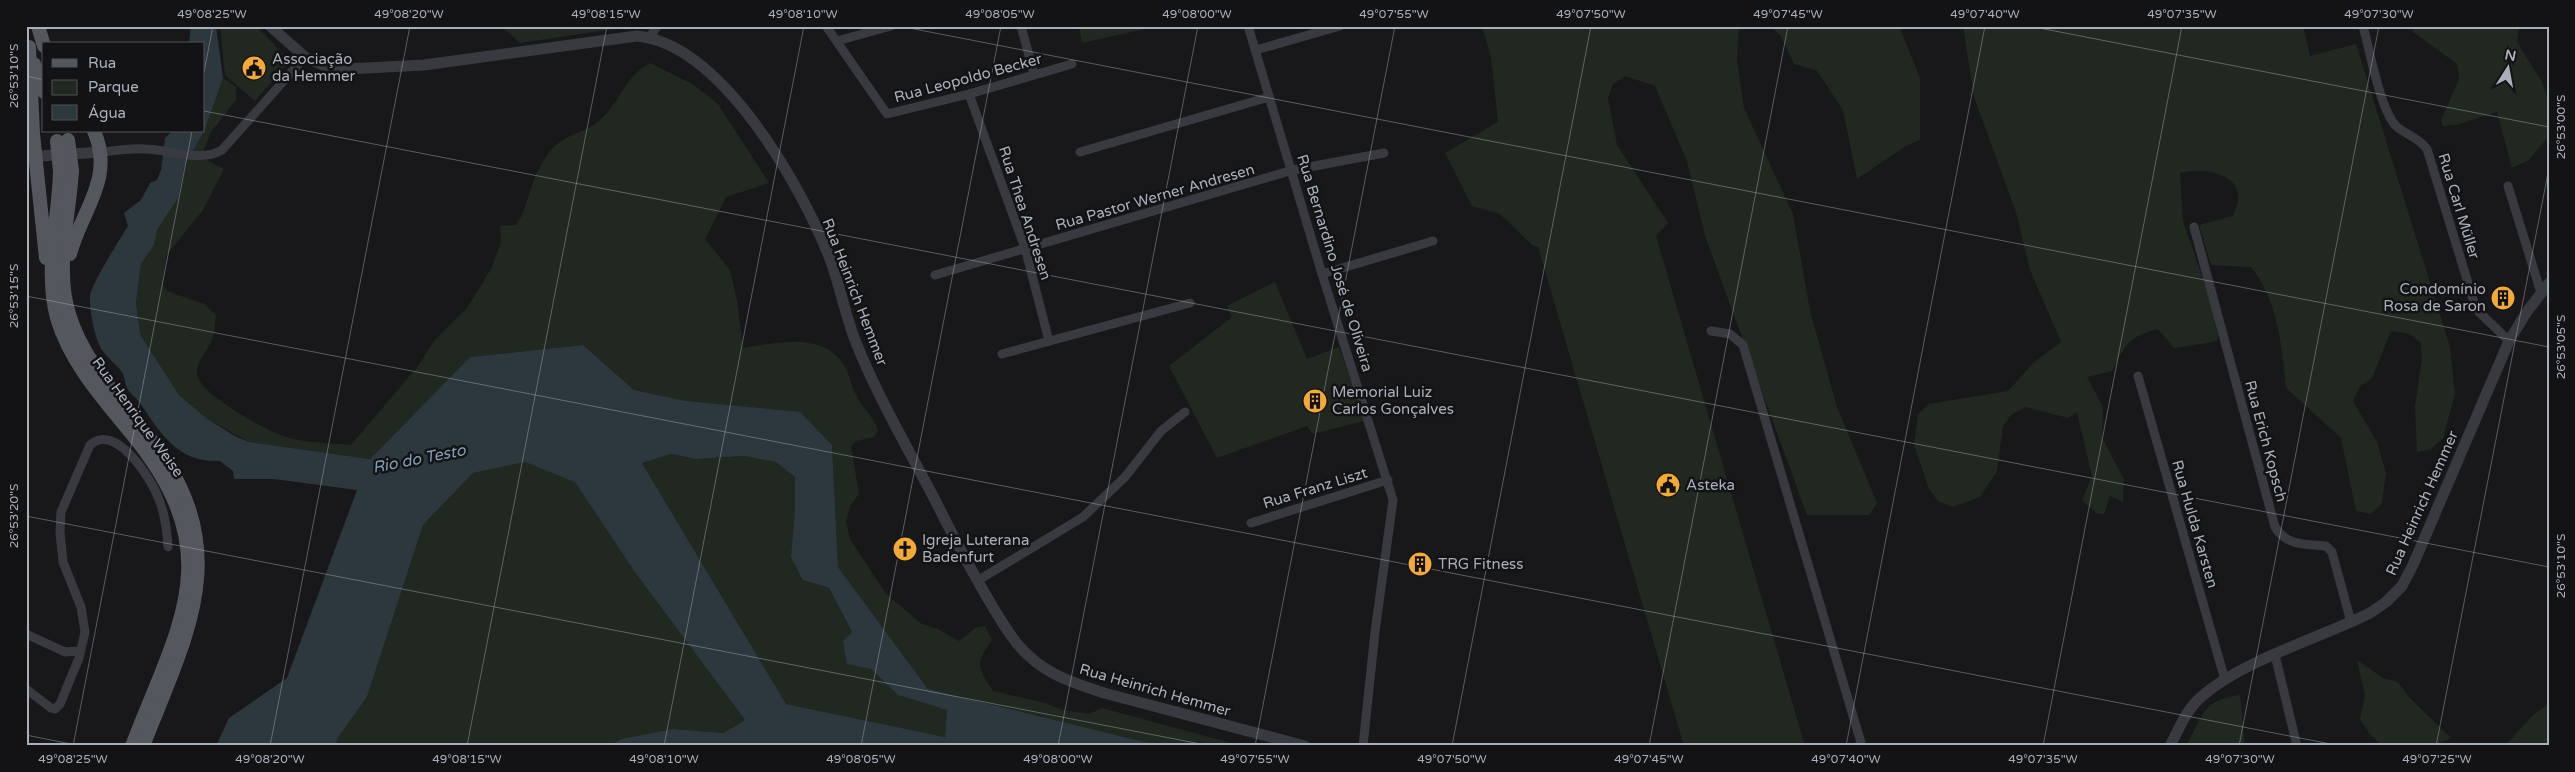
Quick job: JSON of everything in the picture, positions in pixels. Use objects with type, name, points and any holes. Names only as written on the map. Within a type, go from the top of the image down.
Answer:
[{"type":"main road","points":[[38,26],[43,42]]},
{"type":"main road","points":[[27,43],[42,86]]},
{"type":"main road","points":[[27,43],[31,157],[43,243],[57,282]]},
{"type":"main road","points":[[57,282],[78,228],[98,189],[101,152],[94,132]]},
{"type":"main road","name":"Rua Henrique Weise","points":[[62,136],[66,171],[57,282],[57,316],[71,351],[86,376],[145,450],[166,482],[181,512],[187,539],[188,574],[183,615],[132,746]]},
{"type":"main road","name":"Rua Henrique Weise","points":[[57,282],[68,313],[83,346],[96,368],[154,444],[176,477],[190,509],[197,536],[198,575],[192,617],[143,746]]},
{"type":"street","name":"Rua Heinrich Hemmer","points":[[270,26],[305,57],[333,67],[377,69],[530,52],[604,39],[650,37],[692,58],[716,78],[763,136],[814,222],[830,260],[854,339],[873,381],[977,582],[1010,635],[1028,655],[1046,670],[1072,682],[1104,693],[1305,746]]},
{"type":"street","points":[[650,37],[657,26]]},
{"type":"street","name":"Rua Leopoldo Becker","points":[[826,26],[887,114],[969,94],[1072,64]]},
{"type":"street","points":[[837,41],[891,26]]},
{"type":"street","points":[[1021,26],[1034,74]]},
{"type":"street","name":"Rua Bernardino José de Oliveira","points":[[1248,26],[1322,274],[1393,500],[1374,632],[1362,746]]},
{"type":"street","points":[[1256,50],[1340,26]]},
{"type":"street","name":"Rua Carl Müller","points":[[2363,26],[2386,111],[2397,126],[2419,139],[2427,149],[2476,310],[2509,341]]},
{"type":"street","points":[[31,157],[160,149],[196,155],[215,154],[222,150],[305,57]]},
{"type":"street","name":"Rua Thea Andresen","points":[[969,94],[1025,248],[1049,341]]},
{"type":"street","points":[[1080,152],[1270,97]]},
{"type":"street","name":"Rua Pastor Werner Andresen","points":[[935,274],[1292,170],[1384,153]]},
{"type":"street","points":[[2508,186],[2541,293]]},
{"type":"street","name":"Rua Erich Kopsch","points":[[2194,227],[2275,527],[2280,536],[2287,541],[2298,544],[2326,546],[2332,552],[2351,622]]},
{"type":"street","points":[[1322,274],[1433,241]]},
{"type":"street","name":"Rua Heinrich Hemmer","points":[[2170,746],[2193,706],[2201,697],[2225,680],[2351,622],[2386,602],[2402,586],[2425,539],[2509,341],[2549,283]]},
{"type":"street","points":[[1002,354],[1190,303]]},
{"type":"street","points":[[1711,331],[1730,334],[1743,344],[1862,746]]},
{"type":"street","name":"Rua Hulda Karsten","points":[[2138,376],[2225,680]]},
{"type":"street","points":[[977,582],[1083,517],[1125,477],[1161,431],[1185,412]]},
{"type":"street","points":[[26,689],[55,709],[60,704],[84,642],[84,621],[63,562],[60,532],[61,512],[68,492],[90,445],[96,440],[102,438],[116,442],[132,455],[158,496],[166,523],[168,547]]},
{"type":"street","name":"Rua Franz Liszt","points":[[1251,523],[1388,480]]},
{"type":"street","points":[[26,634],[65,652],[80,651]]},
{"type":"street","points":[[2275,656],[2297,746]]},
{"type":"green space","name":"Associação da Hemmer","points":[[220,26],[256,26],[290,61],[255,101],[225,75]]},
{"type":"green space","points":[[501,26],[634,26],[520,43]]},
{"type":"green space","points":[[1079,26],[1159,26],[1082,43]]},
{"type":"green space","points":[[1482,26],[1739,26],[1737,60],[1744,108],[1793,214],[1810,311],[1837,407],[1877,503],[1869,515],[1807,515],[1705,236],[1687,161],[1655,86],[1625,76],[1613,84],[1608,98],[1617,145],[1668,223],[1656,236],[1805,746],[1684,746],[1538,247],[1533,246],[1500,214],[1472,206],[1445,153],[1498,122],[1491,57]]},
{"type":"green space","points":[[1770,26],[1899,26],[1920,78],[1920,140],[1906,146],[1857,179],[1843,110],[1817,71],[1794,64],[1781,36]]},
{"type":"green space","points":[[1963,26],[2303,26],[2310,56],[2356,44],[2450,347],[2455,394],[2443,438],[2431,449],[2417,452],[2415,406],[2422,359],[2421,343],[2410,334],[2391,331],[2372,378],[2360,386],[2353,401],[2377,442],[2386,473],[2382,503],[2371,514],[2356,511],[2341,438],[2286,388],[2277,324],[2273,309],[2260,280],[2251,267],[2211,265],[2199,225],[2233,216],[2238,201],[2237,191],[2233,183],[2227,178],[2218,174],[2198,171],[2180,173],[2183,221],[2213,308],[2218,339],[2214,342],[2174,348],[2158,329],[2140,335],[2129,343],[2112,371],[2087,377],[2103,407],[2102,437],[2124,480],[2123,502],[2110,496],[2104,514],[2096,513],[2082,500],[2092,476],[2077,412],[2068,418],[2026,407],[2012,414],[2003,426],[1997,471],[1980,497],[1952,507],[1938,501],[1929,489],[1914,445],[1918,414],[1929,404],[2008,391],[2033,363],[2061,342],[2030,270],[2016,212],[1974,97]]},
{"type":"green space","points":[[2412,26],[2519,26],[2517,42],[2542,82],[2549,104],[2549,136],[2529,160],[2512,168],[2497,112],[2456,125],[2443,126],[2441,120],[2459,79],[2457,64],[2413,32]]},
{"type":"green space","points":[[650,63],[694,85],[718,104],[769,183],[726,197],[705,239],[730,270],[737,301],[743,348],[784,342],[799,342],[826,348],[845,367],[856,395],[874,421],[878,431],[874,437],[856,441],[851,446],[859,494],[850,506],[846,521],[850,539],[886,594],[922,624],[938,629],[959,641],[977,627],[985,626],[992,640],[983,655],[980,665],[993,691],[1045,703],[1063,710],[1089,714],[1102,708],[1242,746],[1161,746],[928,689],[838,567],[832,445],[686,401],[634,390],[583,345],[470,357],[370,459],[249,442],[206,418],[179,395],[140,334],[136,303],[141,264],[154,245],[157,230],[178,198],[185,164],[205,132],[223,78],[236,87],[236,100],[211,132],[201,157],[224,169],[203,210],[166,256],[163,285],[167,291],[204,304],[216,315],[213,337],[200,360],[197,370],[201,383],[210,392],[236,411],[277,434],[302,440],[351,445],[418,366],[434,341],[467,308],[491,269],[501,243],[500,226],[516,225],[524,210],[536,176],[547,155],[559,142],[587,129],[600,120],[634,75]]},
{"type":"green space","points":[[1275,282],[1307,359],[1339,347],[1364,421],[1312,434],[1307,426],[1217,458],[1169,366],[1232,317],[1227,306]]},
{"type":"green space","points":[[671,454],[696,459],[744,456],[776,462],[795,477],[795,511],[803,580],[829,588],[871,669],[898,695],[947,710],[945,737],[786,704],[642,463]]},
{"type":"green space","points":[[525,462],[575,481],[634,571],[745,720],[724,733],[673,729],[621,739],[609,746],[336,746],[337,739],[367,697],[423,525],[473,473]]},
{"type":"green space","points":[[2357,660],[2383,678],[2398,682],[2409,697],[2451,738],[2433,746],[2382,746],[2369,733],[2360,719],[2365,695]]},
{"type":"green space","points":[[2240,695],[2245,746],[2186,746],[2200,718],[2210,706],[2217,701]]},
{"type":"green space","points":[[2549,704],[2549,746],[2505,746],[2533,715]]},
{"type":"water","points":[[191,26],[216,26],[223,78],[205,129],[205,42],[189,42]]},
{"type":"water","name":"Rio do Testo","points":[[171,132],[204,132],[185,164],[178,198],[157,230],[154,245],[141,264],[136,303],[140,334],[179,395],[206,418],[235,436],[249,442],[370,459],[470,357],[583,345],[634,390],[686,401],[800,412],[832,445],[838,567],[928,689],[1161,746],[609,746],[621,739],[673,729],[724,733],[745,720],[634,571],[575,482],[525,462],[473,473],[423,525],[367,697],[337,739],[336,746],[216,746],[229,718],[287,678],[357,490],[274,479],[234,479],[233,471],[220,461],[205,460],[182,452],[163,436],[128,390],[123,374],[100,347],[95,333],[90,296],[101,272],[128,226],[124,213],[141,200],[150,183],[157,180],[161,170],[165,138]],"holes":[[[671,454],[696,459],[744,456],[776,462],[795,477],[795,511],[791,557],[803,580],[829,588],[852,632],[843,641],[847,664],[871,669],[898,695],[947,710],[945,737],[786,704],[642,463]]]},
{"type":"place","name":"Associação da Hemmer","points":[[254,68]]},
{"type":"place","name":"Condomínio Rosa de Saron","points":[[2503,298]]},
{"type":"place","name":"Memorial Luiz Carlos Gonçalves","points":[[1315,401]]},
{"type":"place","name":"Asteka","points":[[1668,485]]},
{"type":"place","name":"Igreja Luterana Badenfurt","points":[[905,549]]},
{"type":"place","name":"TRG Fitness","points":[[1420,564]]}]
